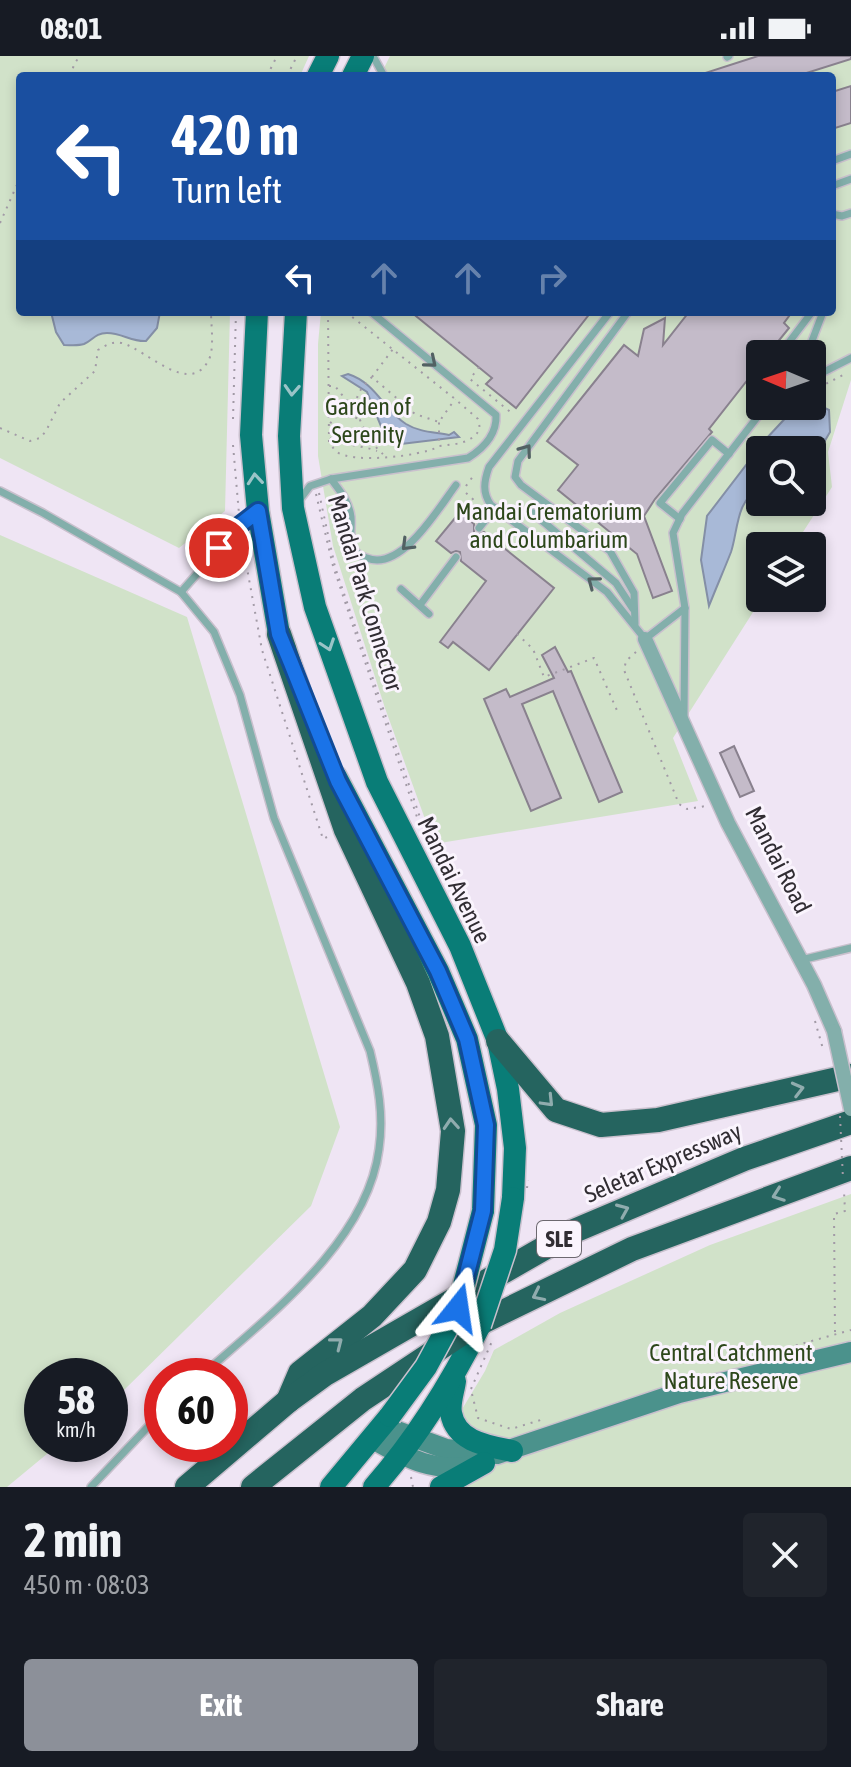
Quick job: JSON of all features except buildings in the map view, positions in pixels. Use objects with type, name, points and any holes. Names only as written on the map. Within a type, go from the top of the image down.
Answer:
[{"type":"highway","points":[[279,634],[346,830],[418,983],[437,1036],[453,1131],[448,1190],[439,1222],[415,1270],[372,1316],[300,1373],[288,1401]]},
{"type":"highway","points":[[498,1041],[556,1110],[601,1125],[673,1117],[851,1076]]},
{"type":"highway","name":"Seletar Expressway","points":[[187,1487],[288,1401],[355,1355],[574,1231],[744,1159],[851,1122]]},
{"type":"highway","name":"SLE","points":[[253,1487],[363,1399],[470,1328],[632,1249],[847,1173]]},
{"type":"main road","points":[[257,316],[251,435],[258,511],[279,634],[338,781],[438,971],[467,1039],[486,1125],[483,1211],[458,1308],[426,1367],[382,1427],[331,1487]]},
{"type":"main road","name":"Mandai Avenue","points":[[296,316],[289,436],[295,519],[315,607],[377,782],[460,946],[498,1041],[515,1148],[513,1198],[505,1250],[480,1325],[457,1372],[408,1447]]},
{"type":"main road","points":[[382,1427],[408,1447],[450,1469],[498,1456],[679,1393],[851,1352]]},
{"type":"main road","points":[[457,1372],[450,1410],[454,1422],[473,1442],[498,1456]]},
{"type":"main road","points":[[374,1487],[408,1447]]},
{"type":"main road","points":[[441,1487],[498,1456]]},
{"type":"street","name":"Mandai Road","points":[[642,644],[728,823],[801,960],[834,1031],[851,1109]]},
{"type":"lane","points":[[370,61],[373,56]]},
{"type":"lane","points":[[295,519],[299,501],[311,486],[331,479],[468,458],[480,450],[497,428],[496,415],[376,316]]},
{"type":"lane","points":[[607,316],[489,467],[484,483],[486,498],[495,508],[607,592],[635,625]]},
{"type":"lane","points":[[625,316],[518,461],[515,477],[521,485],[610,551],[634,593],[635,625],[642,644],[685,608]]},
{"type":"lane","points":[[791,340],[811,316]]},
{"type":"lane","points":[[816,316],[820,322]]},
{"type":"lane","points":[[813,340],[822,316]]},
{"type":"lane","points":[[826,371],[851,358]]},
{"type":"lane","points":[[684,727],[685,608],[673,533],[680,519],[755,420]]},
{"type":"lane","points":[[680,519],[660,503],[712,440],[729,454]]},
{"type":"lane","points":[[331,479],[348,501],[351,544],[358,555],[372,561],[392,558],[406,549],[456,485]]},
{"type":"lane","points":[[0,491],[181,592],[214,632],[240,695],[274,818],[370,1051],[379,1087],[381,1121],[379,1152],[364,1198],[343,1234],[300,1288],[221,1358]]},
{"type":"lane","points":[[479,528],[495,508]]},
{"type":"lane","points":[[181,592],[240,525],[258,511]]},
{"type":"lane","points":[[533,513],[616,583],[634,611]]},
{"type":"lane","points":[[420,605],[456,557]]},
{"type":"lane","points":[[401,589],[429,614]]},
{"type":"lane","points":[[801,960],[851,948]]},
{"type":"lane","points":[[91,1487],[144,1431]]},
{"type":"path","points":[[0,223],[16,187]]},
{"type":"path","points":[[0,428],[30,441],[40,438],[60,403],[95,371],[98,350],[111,343],[122,343],[175,373],[187,374],[200,369],[210,356],[211,316]]},
{"type":"path","points":[[328,316],[329,442],[337,452],[350,457],[427,452],[475,438],[480,429],[478,419],[351,316]]},
{"type":"path","points":[[380,452],[356,405],[360,390],[393,349]]},
{"type":"path","points":[[439,446],[439,422],[479,367]]},
{"type":"path","points":[[826,384],[851,371]]},
{"type":"path","points":[[372,377],[415,414],[439,422]]},
{"type":"path","points":[[470,379],[518,418]]},
{"type":"path","points":[[328,386],[335,386],[346,400],[356,405]]},
{"type":"path","points":[[328,402],[333,412],[342,417],[361,420]]},
{"type":"path","points":[[329,422],[343,431],[367,435],[371,439]]},
{"type":"path","points":[[329,438],[339,443],[365,446],[386,456]]},
{"type":"path","points":[[311,486],[319,497],[333,566],[418,816],[423,844]]},
{"type":"path","name":"Mandai Park Connector","points":[[311,486],[321,495],[335,567],[430,849]]},
{"type":"path","points":[[517,634],[533,649],[544,677],[594,658],[619,715]]},
{"type":"path","points":[[642,644],[626,661],[624,670],[679,804],[687,809],[711,806]]},
{"type":"path","points":[[835,1334],[834,1214],[845,1211],[847,1173]]},
{"type":"green space","points":[[0,56],[309,56],[302,72],[16,72],[16,316],[230,316],[225,511],[179,548],[0,458]]},
{"type":"green space","name":"Mandai Crematorium and Columbarium","points":[[390,56],[851,56],[851,380],[828,452],[832,487],[826,496],[826,436],[746,436],[746,516],[813,516],[803,532],[746,532],[746,612],[753,612],[673,738],[698,801],[434,844],[385,708],[333,546],[318,456],[321,316],[836,316],[836,72],[382,72]]},
{"type":"green space","points":[[0,535],[187,617],[340,1127],[311,1206],[157,1358],[144,1358],[144,1370],[128,1386],[128,1358],[24,1358],[24,1462],[37,1462],[7,1487],[0,1487]]},
{"type":"green space","name":"Central Catchment Nature Reserve","points":[[851,1194],[851,1487],[438,1487],[461,1411],[494,1350],[560,1313],[710,1245]]},
{"type":"water","points":[[52,316],[159,316],[157,328],[146,341],[103,333],[84,344],[64,345],[56,332]]},
{"type":"water","points":[[348,374],[373,390],[406,424],[449,435],[454,432],[459,437],[401,444],[387,441],[367,392],[342,376]]},
{"type":"water","points":[[826,409],[829,410],[830,432],[826,439],[826,436],[769,436],[784,420],[826,420]]},
{"type":"water","points":[[746,465],[746,500],[731,552],[709,606],[701,560],[707,516]]},
{"type":"route","points":[[219,548],[258,511],[279,634],[338,781],[438,971],[467,1039],[486,1125],[483,1211],[458,1308]]},
{"type":"park label","name":"Garden of Serenity","points":[[368,421]]}]
